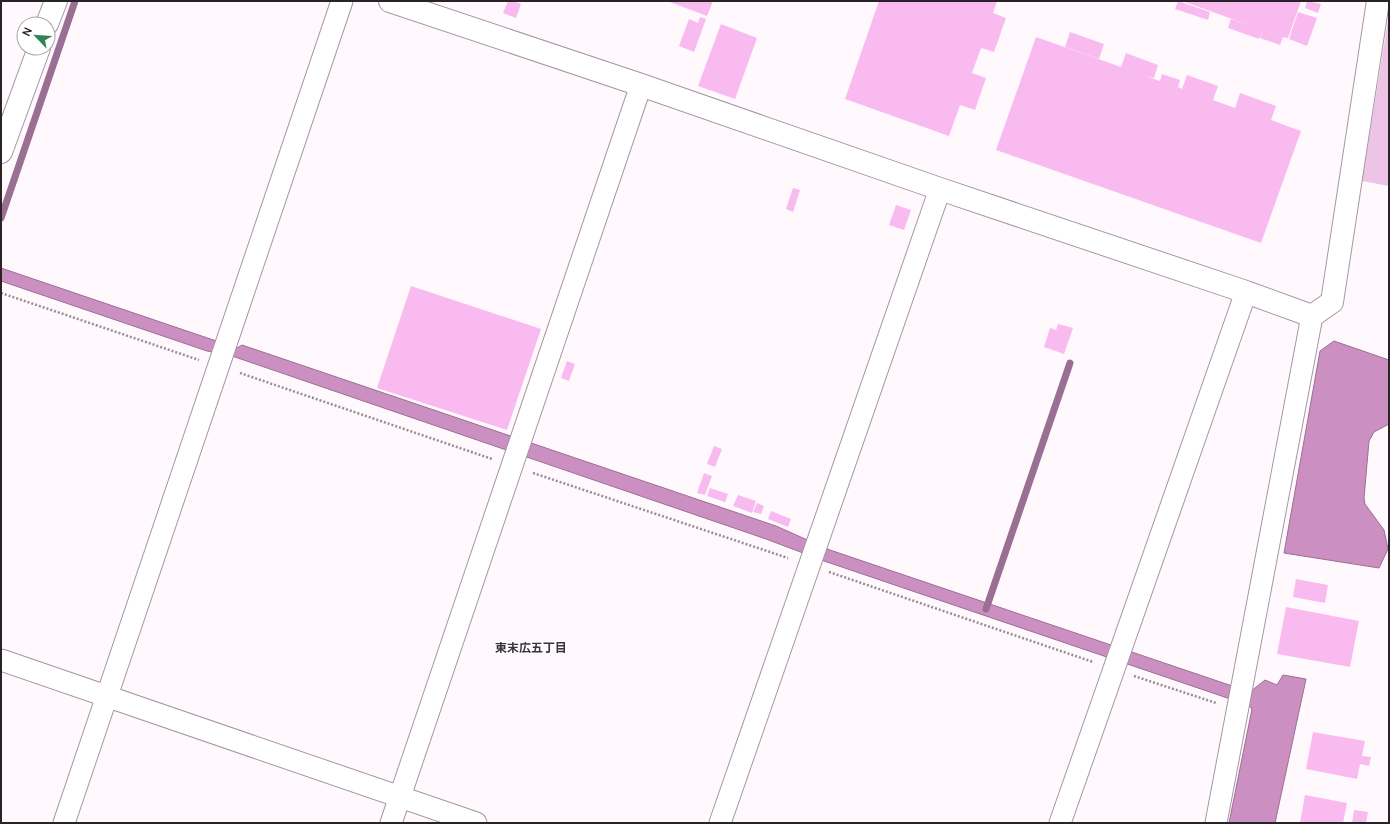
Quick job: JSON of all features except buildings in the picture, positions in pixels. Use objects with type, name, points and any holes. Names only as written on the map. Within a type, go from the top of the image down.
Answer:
[{"type":"street","points":[[50,16],[56,1]]},
{"type":"street","points":[[64,823],[342,1]]},
{"type":"street","points":[[390,1],[641,85],[940,189],[1246,292],[1312,316]]},
{"type":"street","points":[[1216,823],[1312,316],[1332,302],[1378,1]]},
{"type":"street","points":[[1,152],[35,56]]},
{"type":"street","points":[[391,823],[641,85]]},
{"type":"street","points":[[720,823],[940,189]]},
{"type":"street","points":[[1060,823],[1246,292]]},
{"type":"street","points":[[1,660],[476,823]]},
{"type":"path","points":[[1,293],[222,356],[516,454],[811,563],[1117,659],[1239,700]]},
{"type":"shaded area","points":[[1389,14],[1389,186],[1362,181]]},
{"type":"shaded area","points":[[1,268],[237,348],[242,345],[776,526],[830,550],[1250,692],[1265,680],[1277,685],[1283,675],[1306,679],[1275,823],[1229,823],[1252,709],[1248,705],[827,562],[766,539],[232,356],[207,351],[1,281]]},
{"type":"shaded area","points":[[1334,341],[1389,360],[1389,424],[1374,432],[1369,441],[1364,498],[1365,504],[1384,530],[1388,549],[1379,568],[1284,553],[1320,351]]},
{"type":"waterway","points":[[1,218],[75,1]]},
{"type":"waterway","points":[[986,609],[1070,363]]},
{"type":"district","name":"東末広五丁目","points":[[531,647]]}]
